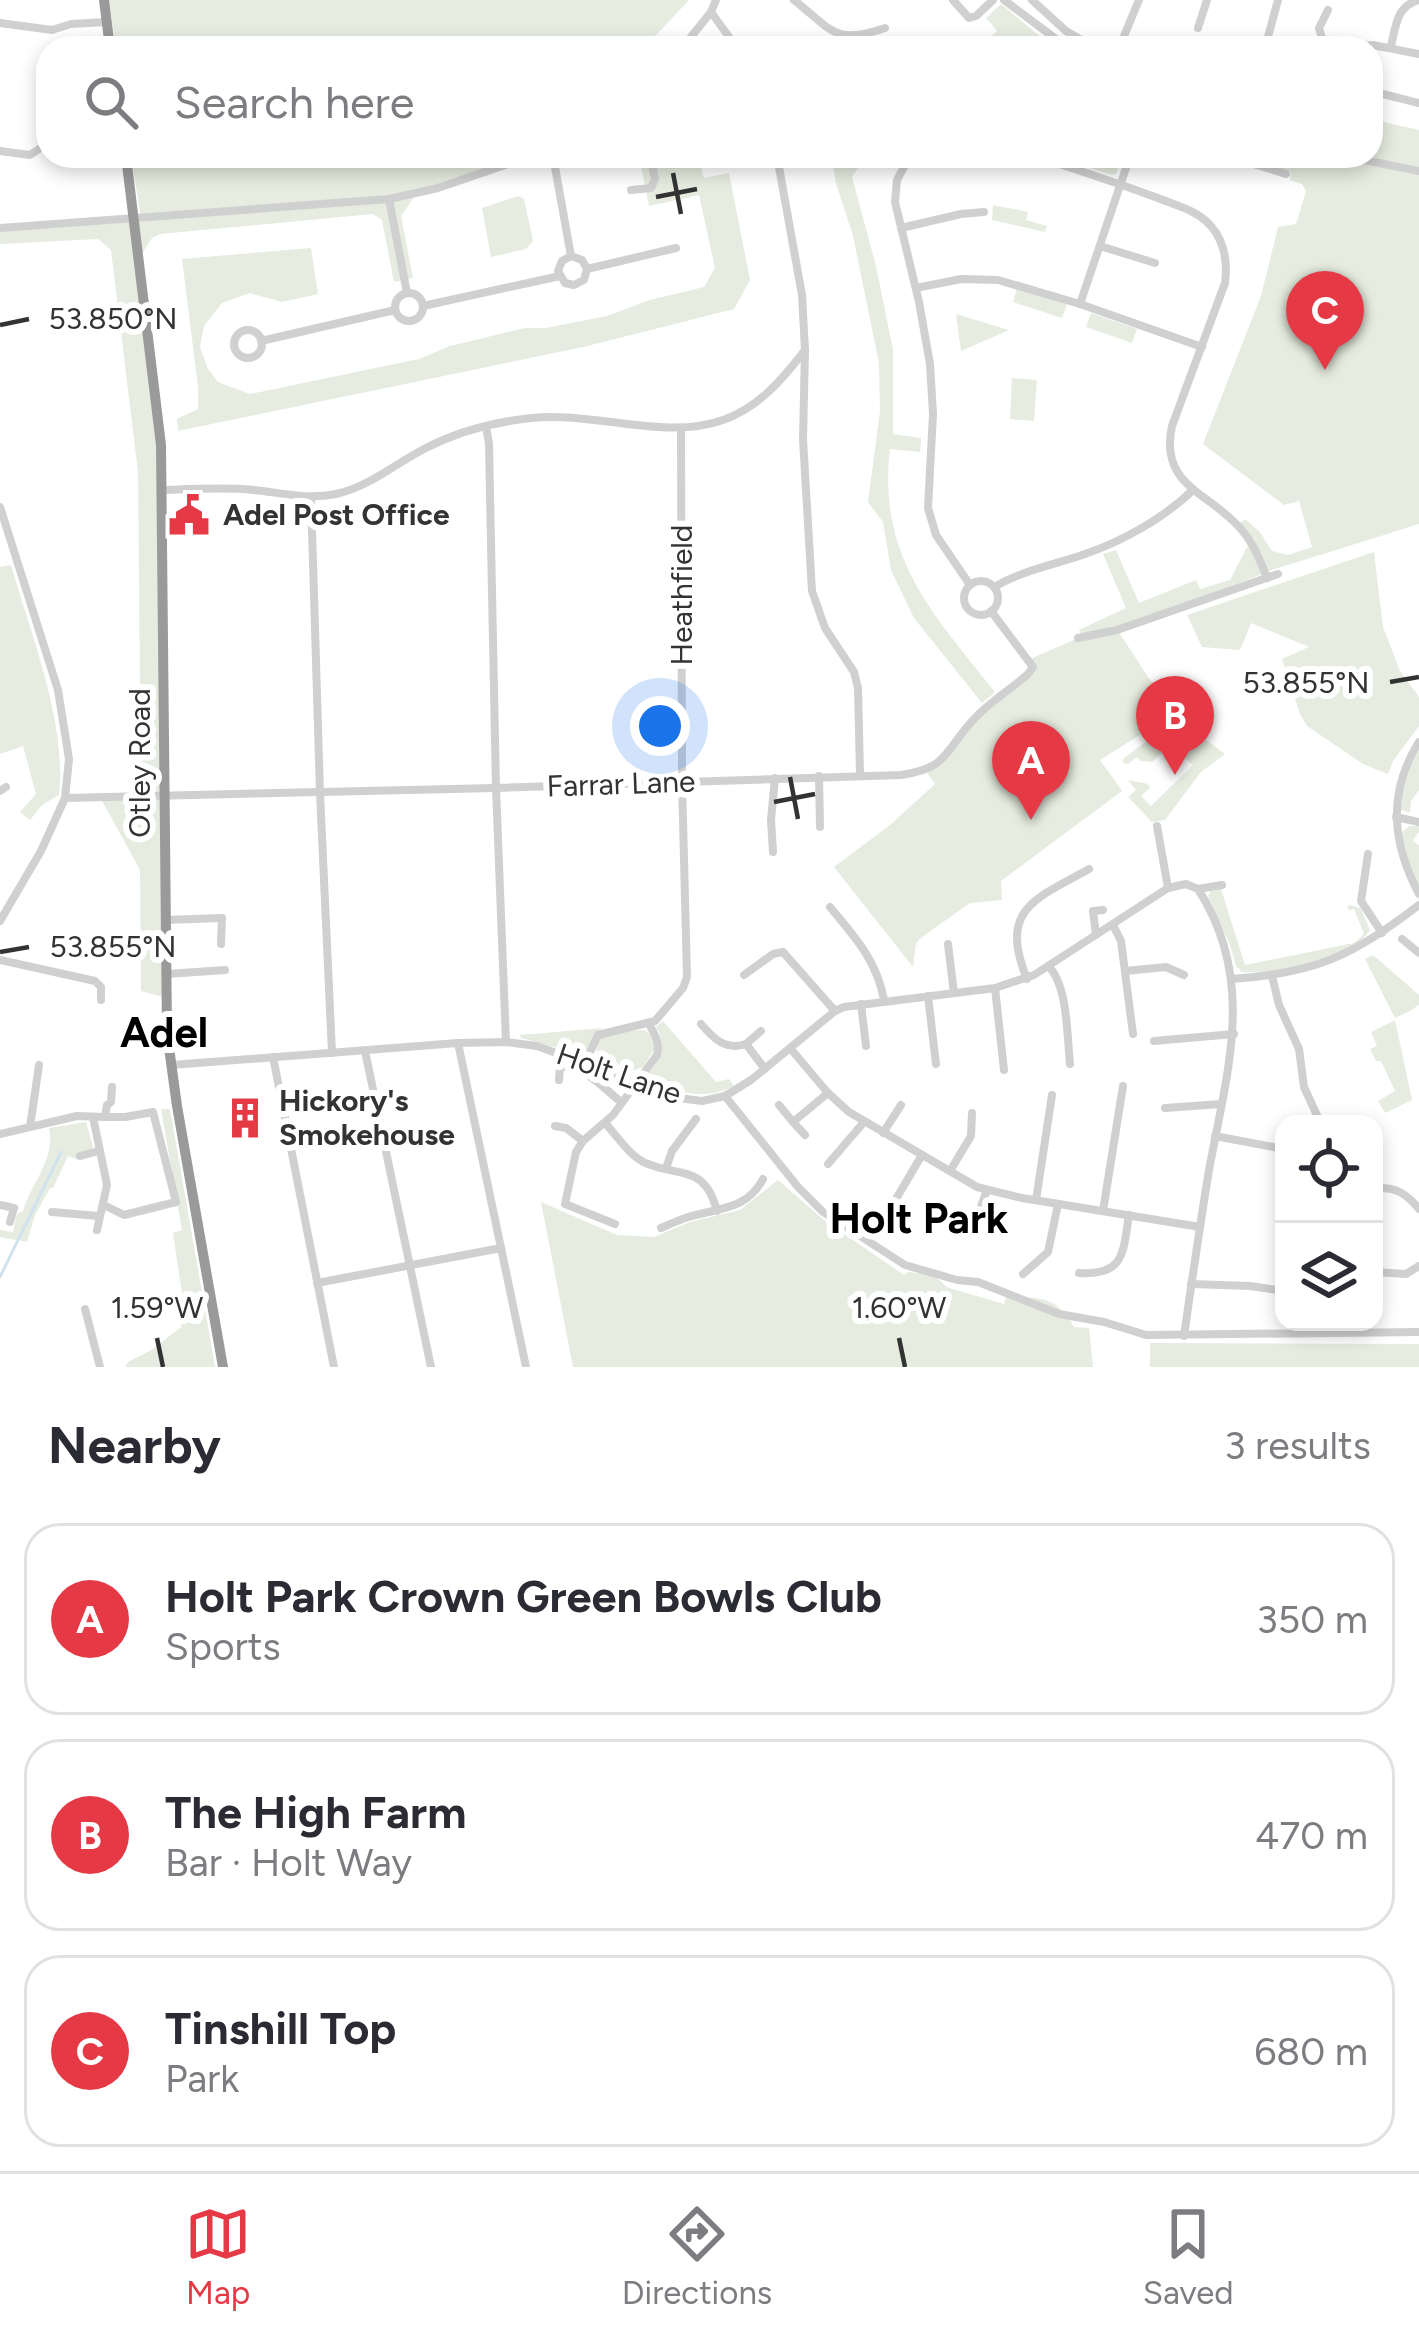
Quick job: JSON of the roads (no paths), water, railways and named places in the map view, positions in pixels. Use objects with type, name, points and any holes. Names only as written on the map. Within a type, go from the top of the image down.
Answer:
[{"type":"highway","points":[[104,0],[108,36]]},
{"type":"highway","name":"Otley Road","points":[[128,168],[161,445],[170,1065],[223,1367]]},
{"type":"street","points":[[693,36],[716,0]]},
{"type":"street","points":[[794,0],[842,35],[863,36],[885,28]]},
{"type":"street","points":[[953,0],[969,18],[994,0]]},
{"type":"street","points":[[1004,0],[1052,36]]},
{"type":"street","points":[[1033,0],[1075,36]]},
{"type":"street","points":[[1125,36],[1139,0]]},
{"type":"street","points":[[1198,28],[1207,0]]},
{"type":"street","points":[[1268,36],[1278,0]]},
{"type":"street","points":[[1391,47],[1398,4],[1418,0]]},
{"type":"street","points":[[1318,36],[1314,28],[1328,10]]},
{"type":"street","points":[[711,12],[728,36]]},
{"type":"street","points":[[0,23],[52,30],[71,23],[106,22]]},
{"type":"street","points":[[1383,47],[1419,54]]},
{"type":"street","points":[[1383,94],[1419,103]]},
{"type":"street","points":[[0,151],[30,155],[36,151]]},
{"type":"street","points":[[1383,164],[1419,171]]},
{"type":"street","points":[[0,228],[389,199],[496,168]]},
{"type":"street","points":[[555,168],[571,256]]},
{"type":"street","points":[[631,190],[651,188],[653,168]]},
{"type":"street","points":[[779,168],[802,295],[803,439],[812,591],[817,611],[854,672],[860,775]]},
{"type":"street","points":[[901,168],[895,192],[932,386],[928,508],[936,535],[970,585]]},
{"type":"street","points":[[1073,168],[1190,210],[1218,236],[1226,259],[1226,283],[1169,437],[1172,464],[1184,482],[1243,530],[1267,578]]},
{"type":"street","points":[[1080,304],[1126,168]]},
{"type":"street","points":[[1267,168],[1286,174]]},
{"type":"street","points":[[389,199],[407,293]]},
{"type":"street","points":[[901,228],[984,212]]},
{"type":"street","points":[[1100,245],[1155,263]]},
{"type":"street","points":[[587,269],[676,248]]},
{"type":"street","points":[[571,256],[582,260],[587,269],[584,280],[574,285],[560,276],[562,261],[571,256]]},
{"type":"street","points":[[424,306],[560,276]]},
{"type":"street","points":[[916,289],[961,279],[998,280],[1202,346]]},
{"type":"street","points":[[407,293],[420,298],[424,306],[421,316],[409,322],[395,310],[397,300],[407,293]]},
{"type":"street","points":[[261,341],[395,310]]},
{"type":"street","points":[[163,490],[337,494],[359,487],[424,449],[486,426],[557,416],[681,428],[720,421],[747,409],[805,350]]},
{"type":"street","points":[[786,374],[804,384]]},
{"type":"street","points":[[486,426],[506,1042]]},
{"type":"street","name":"Heathfield","points":[[649,1024],[687,977],[681,428]]},
{"type":"street","points":[[994,587],[1020,573],[1102,547],[1154,519],[1193,490]]},
{"type":"street","points":[[311,497],[332,1053]]},
{"type":"street","points":[[0,507],[58,689],[70,759],[65,798],[0,921]]},
{"type":"street","points":[[1078,638],[1117,630],[1278,574]]},
{"type":"street","points":[[985,582],[994,587],[998,597],[991,611],[980,615],[970,610],[964,601],[970,585],[985,582]]},
{"type":"street","name":"Farrar Lane","points":[[65,798],[926,771],[943,760],[972,721],[1033,667],[991,611]]},
{"type":"street","points":[[1419,742],[1404,773],[1396,818],[1404,867],[1419,894]]},
{"type":"street","points":[[819,776],[820,826]]},
{"type":"street","points":[[773,852],[775,778]]},
{"type":"street","points":[[1396,818],[1419,822]]},
{"type":"street","points":[[1156,826],[1168,889]]},
{"type":"street","points":[[1368,854],[1361,901],[1382,933]]},
{"type":"street","points":[[1027,979],[1017,928],[1025,908],[1089,869]]},
{"type":"street","points":[[725,1096],[835,1011],[884,1000],[995,988],[1027,979],[1168,889],[1186,884],[1198,890],[1226,947],[1234,1034],[1184,1336]]},
{"type":"street","points":[[1198,890],[1222,885]]},
{"type":"street","points":[[0,896],[11,902]]},
{"type":"street","points":[[1232,979],[1272,976],[1344,956],[1419,905]]},
{"type":"street","points":[[830,907],[870,956],[884,1000]]},
{"type":"street","points":[[1096,935],[1093,911],[1103,910]]},
{"type":"street","points":[[165,920],[222,918],[221,944]]},
{"type":"street","points":[[1113,925],[1121,940],[1133,1034]]},
{"type":"street","points":[[1402,939],[1419,953]]},
{"type":"street","points":[[948,944],[954,993]]},
{"type":"street","points":[[743,975],[772,954],[783,952],[835,1011]]},
{"type":"street","points":[[0,960],[95,981],[101,987],[101,1000]]},
{"type":"street","points":[[1048,966],[1061,989],[1070,1064]]},
{"type":"street","points":[[1126,971],[1166,968],[1184,975]]},
{"type":"street","points":[[166,974],[225,970]]},
{"type":"street","points":[[1272,976],[1299,1049],[1304,1087],[1317,1115]]},
{"type":"street","points":[[995,988],[1004,1070]]},
{"type":"street","points":[[928,996],[936,1064]]},
{"type":"street","points":[[862,1004],[866,1046]]},
{"type":"street","points":[[585,1063],[598,1035],[649,1024],[659,1046],[652,1063],[604,1123],[583,1141],[572,1160],[566,1204],[615,1224]]},
{"type":"street","points":[[701,1024],[723,1044],[734,1047],[761,1031]]},
{"type":"street","points":[[1154,1041],[1234,1034]]},
{"type":"street","points":[[458,1043],[526,1367]]},
{"type":"street","name":"Holt Lane","points":[[170,1065],[458,1043],[537,1046],[680,1098],[702,1101],[725,1096],[823,1212],[905,1264],[978,1282],[1059,1315],[1146,1335],[1419,1332]]},
{"type":"street","points":[[746,1044],[765,1069]]},
{"type":"street","points":[[790,1048],[828,1093],[864,1122],[987,1190],[1200,1227]]},
{"type":"street","points":[[364,1051],[431,1367]]},
{"type":"street","points":[[273,1057],[334,1367]]},
{"type":"street","points":[[30,1126],[39,1065]]},
{"type":"street","points":[[559,1080],[560,1066],[572,1067],[592,1075],[621,1102]]},
{"type":"street","points":[[1103,1211],[1123,1086]]},
{"type":"street","points":[[105,1117],[112,1087]]},
{"type":"street","points":[[794,1122],[828,1093]]},
{"type":"street","points":[[1036,1200],[1052,1095]]},
{"type":"street","points":[[1165,1108],[1221,1104]]},
{"type":"street","points":[[779,1105],[805,1135]]},
{"type":"street","points":[[883,1133],[901,1105]]},
{"type":"street","points":[[0,1134],[76,1116],[153,1112],[176,1202],[124,1215],[104,1205]]},
{"type":"street","points":[[950,1171],[971,1136],[972,1113]]},
{"type":"street","points":[[93,1117],[107,1185],[97,1230]]},
{"type":"street","points":[[666,1168],[672,1151],[696,1119]]},
{"type":"street","points":[[828,1164],[864,1122]]},
{"type":"street","points":[[604,1123],[638,1158],[695,1177],[710,1192],[717,1211]]},
{"type":"street","points":[[555,1126],[583,1141]]},
{"type":"street","points":[[1215,1136],[1275,1147]]},
{"type":"street","points":[[80,1156],[99,1151]]},
{"type":"street","points":[[893,1204],[922,1155]]},
{"type":"street","points":[[661,1228],[740,1205],[763,1179]]},
{"type":"street","points":[[1383,1189],[1393,1188],[1419,1208]]},
{"type":"street","points":[[959,1226],[980,1209],[987,1190]]},
{"type":"street","points":[[1023,1274],[1048,1252],[1058,1204]]},
{"type":"street","points":[[0,1205],[14,1208],[10,1222]]},
{"type":"street","points":[[52,1212],[98,1216]]},
{"type":"street","points":[[1079,1273],[1099,1274],[1118,1263],[1129,1215]]},
{"type":"street","points":[[317,1283],[501,1248]]},
{"type":"street","points":[[1383,1272],[1406,1274],[1419,1265]]},
{"type":"street","points":[[1191,1284],[1275,1290]]},
{"type":"street","points":[[86,1310],[100,1367]]},
{"type":"waterway","points":[[0,1277],[61,1152]]},
{"type":"place","name":"Tinshill Top","points":[[1325,370]]},
{"type":"place","name":"Adel Post Office","points":[[189,515]]},
{"type":"place","name":"The High Farm","points":[[1175,775]]},
{"type":"place","name":"Holt Park Crown Green Bowls Club","points":[[1031,820]]},
{"type":"place","name":"Hickory's Smokehouse","points":[[245,1118]]},
{"type":"district","name":"Adel","points":[[164,1032]]},
{"type":"district","name":"Holt Park","points":[[919,1218]]}]
